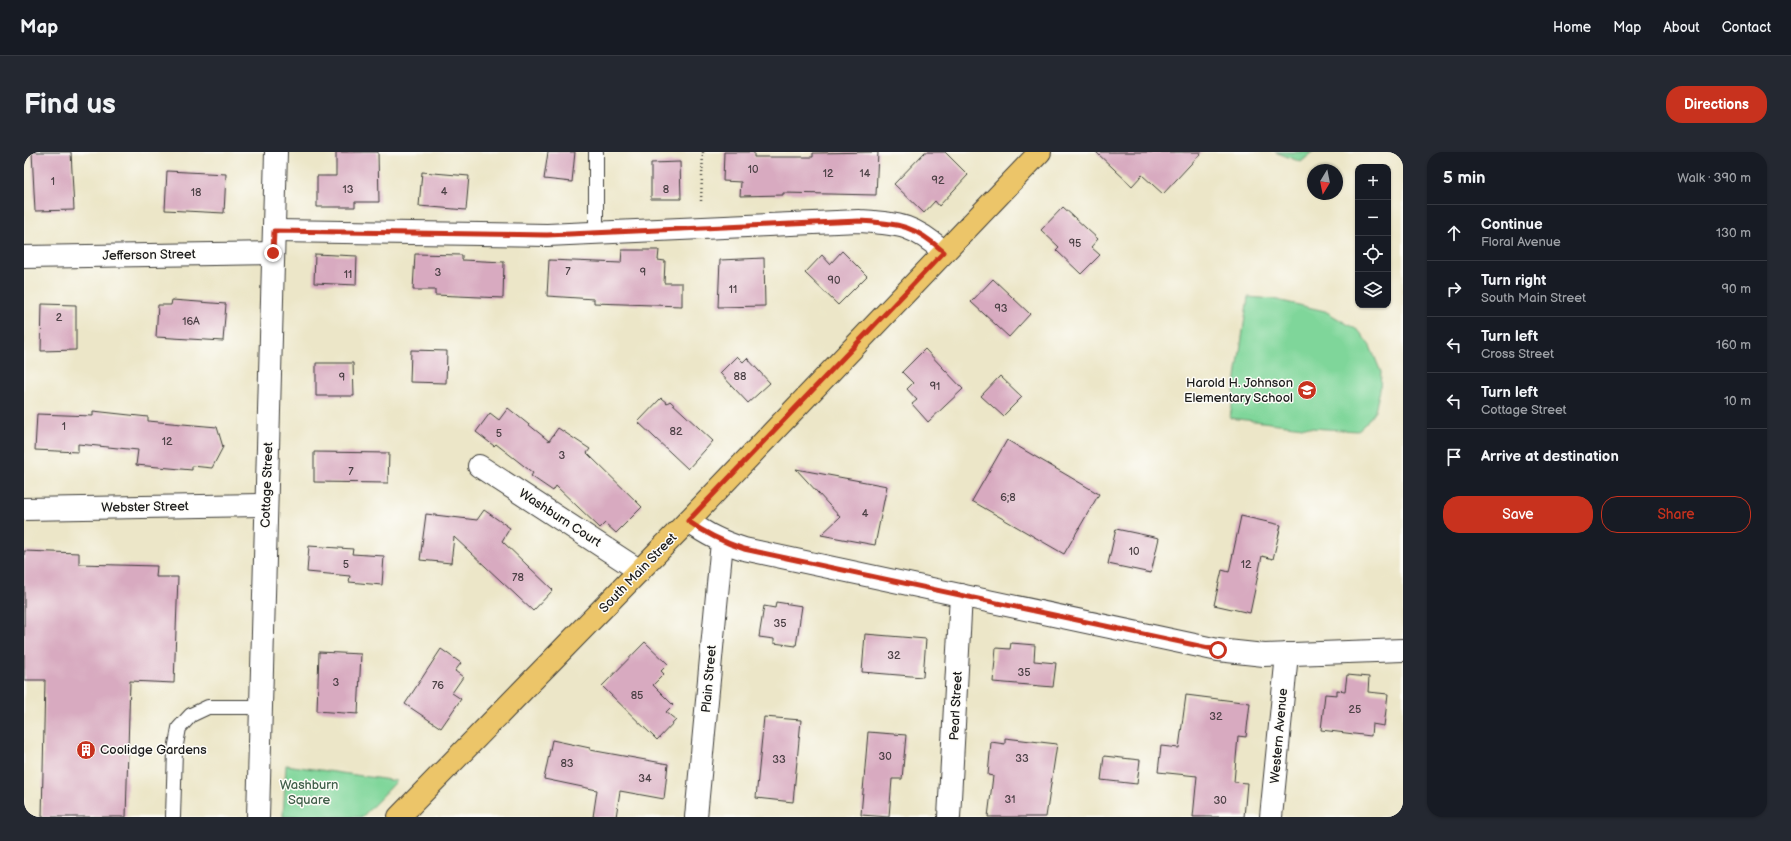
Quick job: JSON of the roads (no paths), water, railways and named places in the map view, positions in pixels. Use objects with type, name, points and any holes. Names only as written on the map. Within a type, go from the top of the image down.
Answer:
[{"type":"main road","name":"South Main Street","points":[[399,817],[640,571],[1040,152]]},
{"type":"street","name":"Cottage Street","points":[[258,817],[276,152]]},
{"type":"street","points":[[274,231],[498,235],[859,221],[885,223],[910,228],[927,237],[944,252]]},
{"type":"street","name":"Jefferson Street","points":[[24,257],[273,253]]},
{"type":"street","name":"Washburn Court","points":[[480,466],[640,571]]},
{"type":"street","name":"Webster Street","points":[[24,509],[266,505]]},
{"type":"street","points":[[688,521],[706,534],[722,542],[744,549],[1218,650],[1264,655],[1403,650]]},
{"type":"street","name":"Plain Street","points":[[696,817],[722,542]]},
{"type":"street","name":"Pearl Street","points":[[950,817],[961,595]]},
{"type":"street","name":"Western Avenue","points":[[1271,817],[1287,654]]},
{"type":"lane","points":[[596,152],[596,232]]},
{"type":"lane","points":[[173,817],[174,750],[179,728],[191,715],[208,707],[261,707]]},
{"type":"place","name":"Harold H. Johnson Elementary School","points":[[1307,390]]},
{"type":"place","name":"Coolidge Gardens","points":[[86,750]]},
{"type":"park label","name":"Washburn Square","points":[[309,792]]}]
